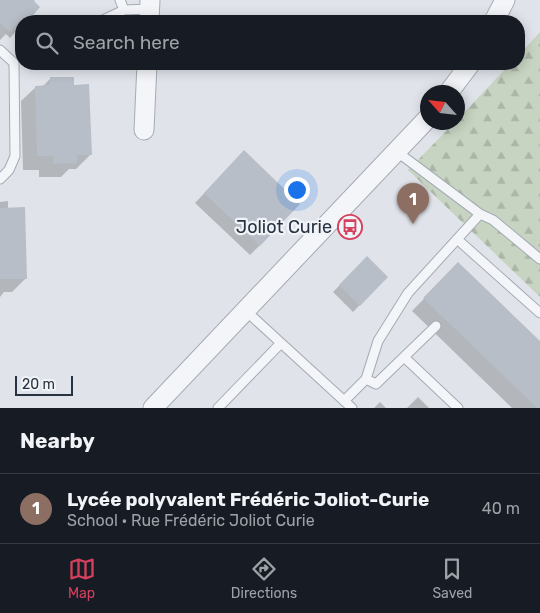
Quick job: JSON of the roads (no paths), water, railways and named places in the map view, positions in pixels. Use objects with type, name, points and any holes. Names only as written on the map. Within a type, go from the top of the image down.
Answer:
[{"type":"street","points":[[497,15],[505,0]]},
{"type":"street","points":[[144,130],[147,70]]},
{"type":"street","points":[[454,85],[466,70]]},
{"type":"street","points":[[153,408],[420,126]]},
{"type":"lane","points":[[120,0],[124,10]]},
{"type":"lane","points":[[114,15],[124,10],[150,10]]},
{"type":"lane","points":[[0,50],[15,60]]},
{"type":"lane","points":[[0,179],[10,170],[15,156],[18,70]]},
{"type":"lane","points":[[396,151],[480,214],[493,220],[540,259]]},
{"type":"lane","points":[[344,401],[366,378],[378,341],[408,293],[480,214]]},
{"type":"lane","points":[[457,239],[540,314]]},
{"type":"lane","points":[[245,310],[352,408]]},
{"type":"lane","points":[[366,378],[376,384],[436,326]]},
{"type":"lane","points":[[218,408],[281,343]]},
{"type":"lane","points":[[404,358],[458,408]]},
{"type":"place","name":"Lycée polyvalent Frédéric Joliot-Curie","points":[[413,224]]},
{"type":"place","name":"Joliot Curie","points":[[350,227]]}]
